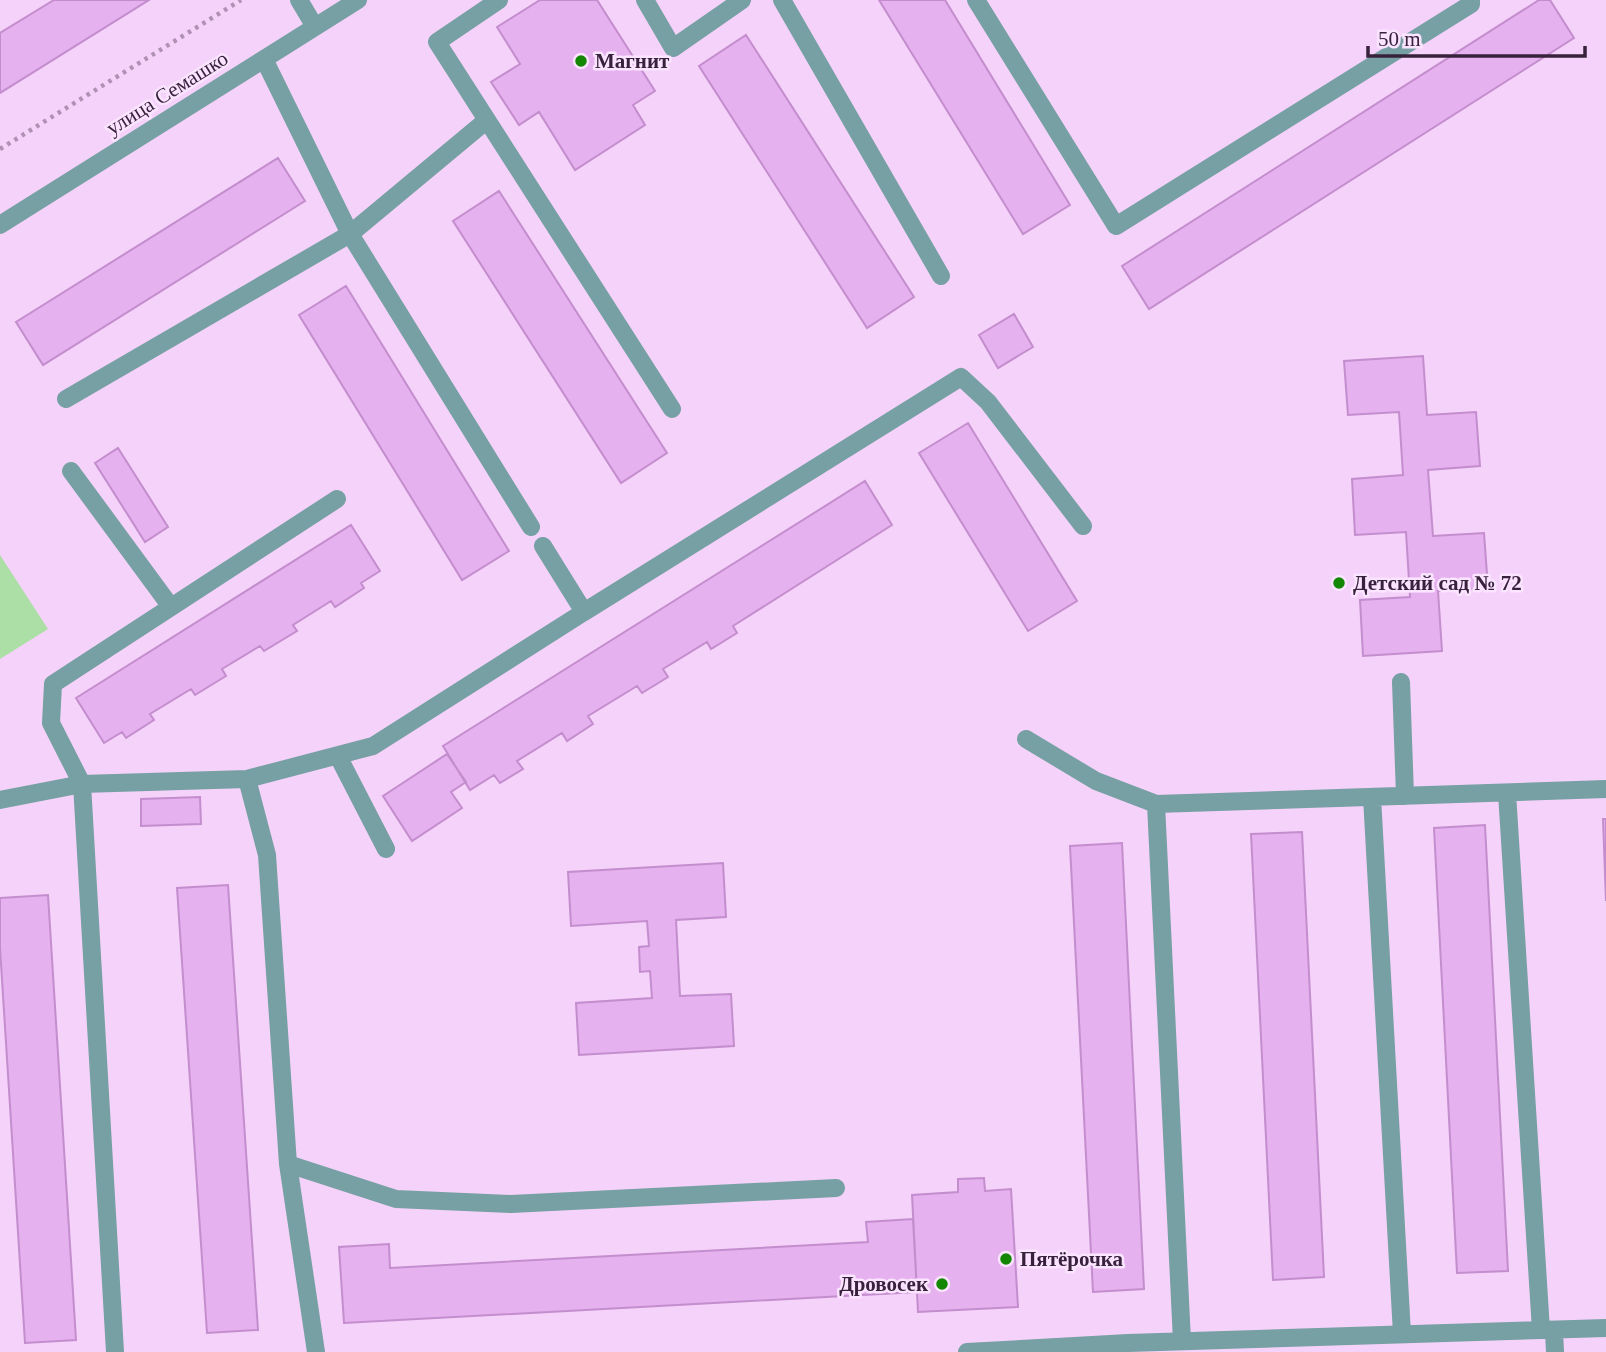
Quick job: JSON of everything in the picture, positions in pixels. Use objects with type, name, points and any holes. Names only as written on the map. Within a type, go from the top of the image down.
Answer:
[{"type":"street","points":[[299,0],[315,27]]},
{"type":"street","name":"улица Семашко","points":[[0,225],[358,0]]},
{"type":"street","points":[[499,0],[437,42],[672,409]]},
{"type":"street","points":[[645,0],[673,48],[741,0]]},
{"type":"street","points":[[782,0],[941,276]]},
{"type":"street","points":[[976,0],[1116,226],[1471,4],[1471,0]]},
{"type":"street","points":[[264,59],[349,234],[531,527]]},
{"type":"street","points":[[66,399],[349,234],[487,120]]},
{"type":"street","points":[[0,800],[82,784],[247,779],[373,746],[961,377],[988,402],[1083,526]]},
{"type":"street","points":[[71,471],[172,607]]},
{"type":"street","points":[[115,1352],[82,784],[51,723],[53,684],[337,499]]},
{"type":"street","points":[[543,546],[584,612]]},
{"type":"street","points":[[1401,682],[1405,796]]},
{"type":"street","points":[[1026,739],[1096,781],[1156,804],[1606,789]]},
{"type":"street","points":[[338,755],[386,849]]},
{"type":"street","points":[[247,779],[267,855],[288,1164],[316,1352]]},
{"type":"street","points":[[1507,793],[1548,1330],[1555,1352]]},
{"type":"street","points":[[1372,797],[1402,1334]]},
{"type":"street","points":[[1156,804],[1182,1341]]},
{"type":"street","points":[[288,1164],[396,1199],[512,1204],[836,1188]]},
{"type":"street","points":[[967,1352],[1128,1348],[1182,1341],[1606,1328]]},
{"type":"path","points":[[0,149],[241,0]]},
{"type":"green space","points":[[0,555],[48,629],[0,659]]},
{"type":"building","points":[[54,0],[149,0],[0,93],[0,33]]},
{"type":"building","points":[[540,0],[597,0],[655,91],[633,105],[645,125],[575,170],[539,112],[519,125],[491,82],[520,64],[497,27]]},
{"type":"building","points":[[879,0],[945,0],[1070,205],[1023,234]]},
{"type":"building","points":[[1539,0],[1550,0],[1574,38],[1149,309],[1122,266]]},
{"type":"building","points":[[746,35],[914,297],[867,328],[699,66]]},
{"type":"building","points":[[278,158],[305,201],[43,365],[16,322]]},
{"type":"building","points":[[499,191],[667,453],[621,483],[453,221]]},
{"type":"building","points":[[346,286],[509,551],[462,580],[299,315]]},
{"type":"building","points":[[1014,314],[1033,347],[998,368],[979,335]]},
{"type":"building","points":[[1423,356],[1427,415],[1476,412],[1480,466],[1428,470],[1433,536],[1484,533],[1488,588],[1438,591],[1442,651],[1363,656],[1360,600],[1410,597],[1406,532],[1355,535],[1352,479],[1403,475],[1399,412],[1348,415],[1344,361]]},
{"type":"building","points":[[968,423],[1077,601],[1028,631],[919,453]]},
{"type":"building","points":[[118,448],[168,527],[145,542],[95,463]]},
{"type":"building","points":[[865,481],[892,525],[733,626],[737,633],[711,649],[707,642],[663,669],[668,677],[642,693],[637,686],[588,716],[593,724],[567,741],[562,733],[517,761],[523,769],[500,783],[494,775],[470,790],[443,746]]},
{"type":"building","points":[[351,525],[380,571],[361,583],[364,588],[335,607],[331,601],[293,625],[297,631],[264,651],[260,646],[222,669],[226,676],[195,695],[191,689],[150,714],[154,720],[126,738],[122,732],[104,743],[76,698]]},
{"type":"building","points":[[447,754],[466,782],[451,792],[462,808],[412,841],[383,796]]},
{"type":"building","points":[[200,797],[201,824],[141,826],[141,799]]},
{"type":"building","points":[[1603,819],[1606,819],[1606,901]]},
{"type":"building","points":[[1485,825],[1508,1271],[1457,1273],[1434,828]]},
{"type":"building","points":[[1302,832],[1324,1277],[1273,1280],[1251,834]]},
{"type":"building","points":[[1122,843],[1144,1289],[1093,1292],[1070,846]]},
{"type":"building","points":[[723,863],[726,917],[676,920],[680,996],[731,994],[734,1046],[579,1055],[576,1003],[652,998],[650,971],[640,972],[639,947],[649,946],[647,921],[571,926],[568,872]]},
{"type":"building","points":[[228,885],[258,1330],[207,1333],[177,888]]},
{"type":"building","points":[[48,895],[76,1340],[25,1343],[0,948],[0,898]]},
{"type":"building","points":[[984,1178],[985,1191],[1011,1189],[1018,1307],[918,1312],[912,1195],[958,1192],[958,1179]]},
{"type":"building","points":[[913,1219],[917,1292],[344,1323],[339,1247],[389,1244],[390,1268],[868,1242],[866,1222]]},
{"type":"place","name":"Магнит","points":[[581,61]]},
{"type":"place","name":"Детский сад № 72","points":[[1339,583]]},
{"type":"place","name":"Пятёрочка","points":[[1006,1259]]},
{"type":"place","name":"Дровосек","points":[[942,1284]]}]
